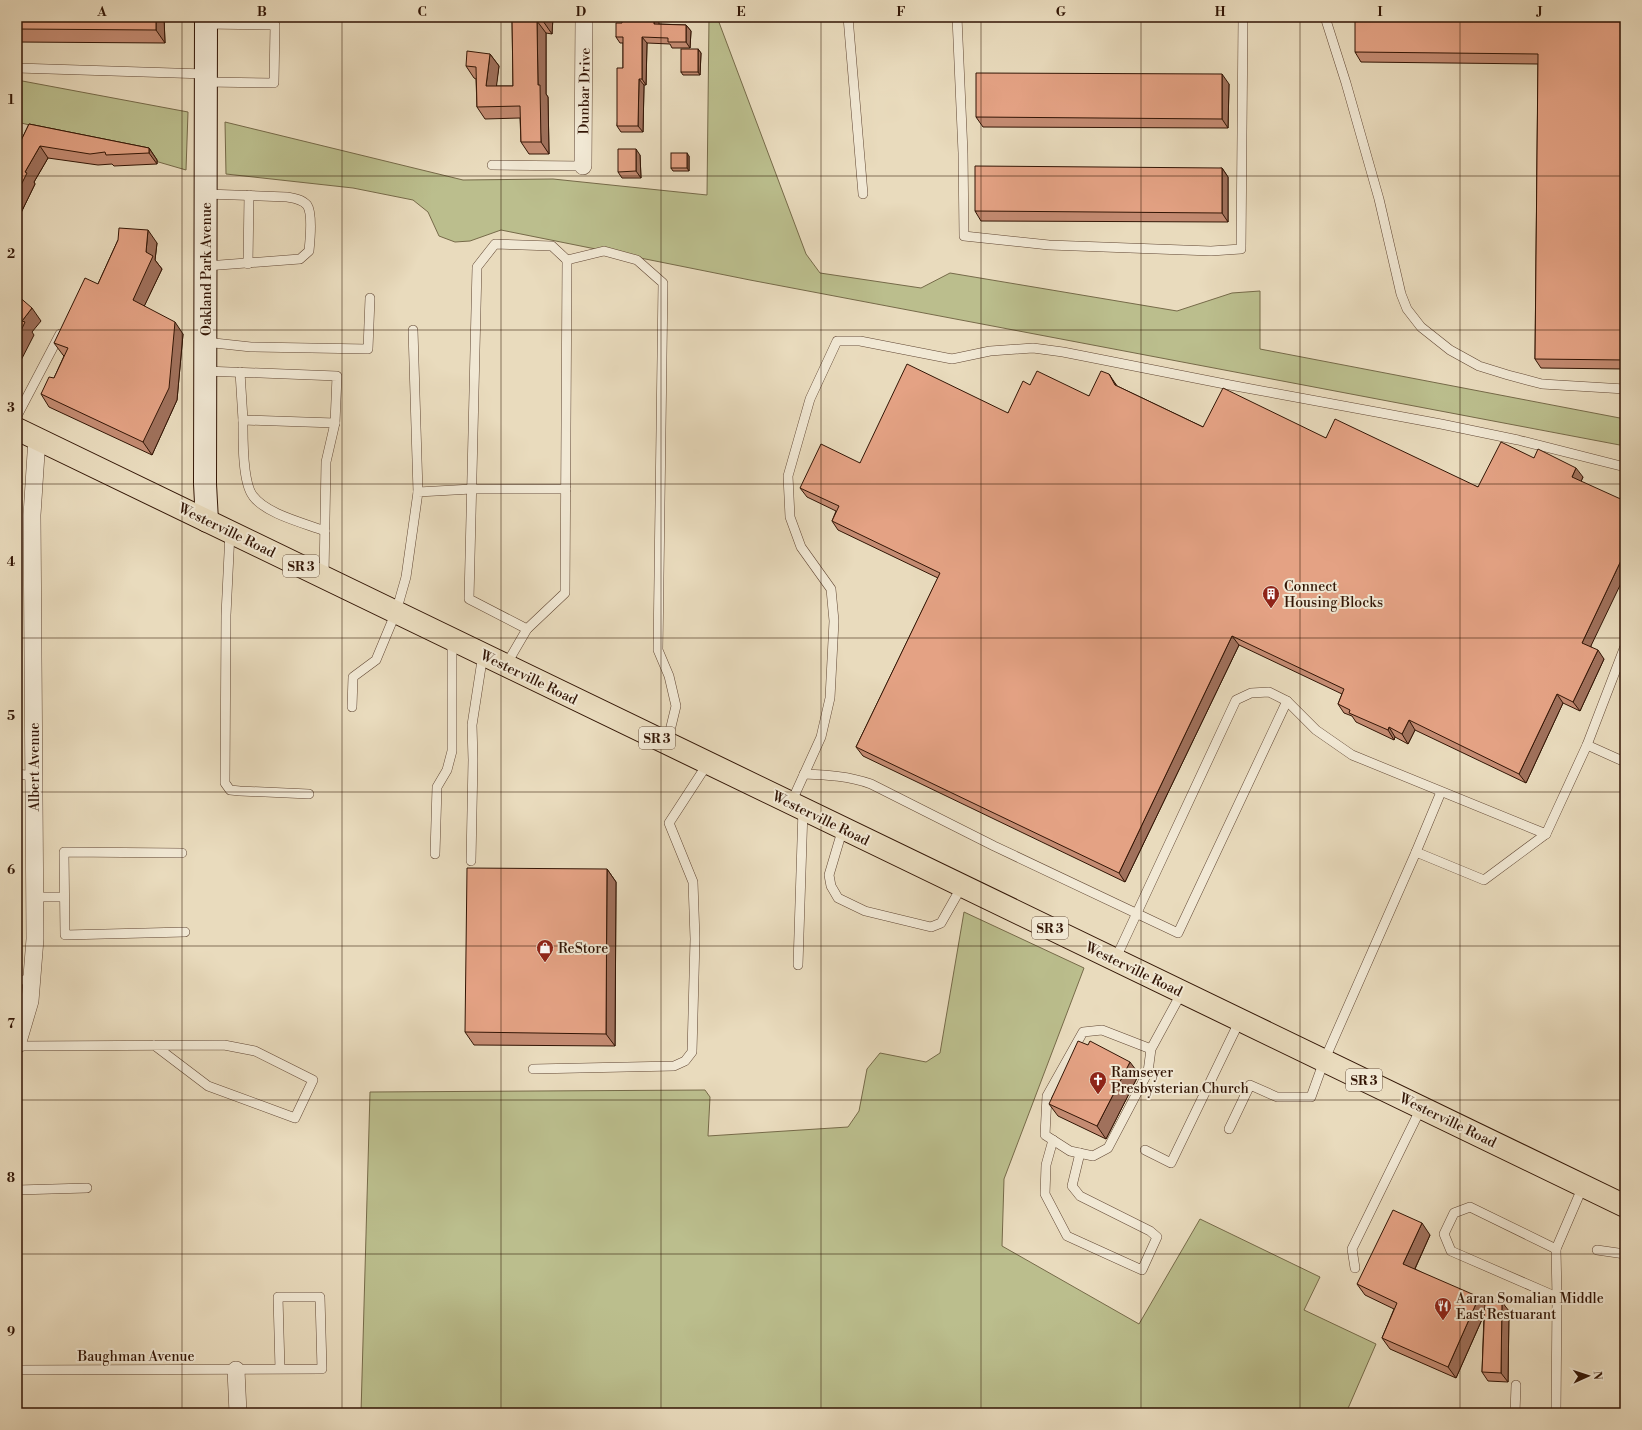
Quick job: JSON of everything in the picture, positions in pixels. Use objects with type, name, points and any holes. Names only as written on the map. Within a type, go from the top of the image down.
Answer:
[{"type":"main road","name":"Oakland Park Avenue","points":[[206,20],[205,484],[207,521]]},
{"type":"main road","name":"Westerville Road","points":[[17,429],[1625,1206]]},
{"type":"street","name":"Dunbar Drive","points":[[583,166],[584,17]]},
{"type":"street","name":"Albert Avenue","points":[[17,1045],[20,1022],[30,1001],[24,980],[35,939],[32,515],[37,438]]},
{"type":"street","points":[[236,1370],[238,1413]]},
{"type":"lane","points":[[848,17],[863,194]]},
{"type":"lane","points":[[957,17],[962,114],[964,236],[1049,245],[1211,251],[1241,249],[1243,17]]},
{"type":"lane","points":[[1325,17],[1346,82],[1379,199],[1401,294],[1407,309],[1421,327],[1450,350],[1479,366],[1508,375],[1542,384],[1625,389]]},
{"type":"lane","points":[[17,68],[274,83],[275,25],[206,20]]},
{"type":"lane","points":[[492,165],[583,166]]},
{"type":"lane","points":[[206,194],[286,197],[296,199],[306,204],[309,209],[311,239],[309,252],[300,259],[206,266]]},
{"type":"lane","points":[[248,264],[249,195]]},
{"type":"lane","points":[[506,665],[527,629],[565,593],[567,260],[552,246],[496,244],[477,267],[469,599],[527,629]]},
{"type":"lane","points":[[567,260],[604,251],[637,260],[663,283],[658,650],[669,676],[676,706],[667,743]]},
{"type":"lane","points":[[206,342],[251,347],[368,349],[370,298]]},
{"type":"lane","points":[[17,416],[63,327]]},
{"type":"lane","points":[[352,707],[352,677],[376,660],[396,612],[406,577],[418,492],[413,330]]},
{"type":"lane","points":[[798,965],[797,806],[804,774],[821,737],[830,698],[834,621],[831,589],[801,547],[790,517],[788,476],[810,399],[837,341],[860,341],[952,359],[990,351],[1033,348],[1063,352],[1238,387],[1441,424],[1518,440],[1625,467]]},
{"type":"lane","points":[[205,371],[337,376],[335,423],[326,462],[324,577]]},
{"type":"lane","points":[[240,372],[244,470],[252,495],[262,505],[278,513],[325,531]]},
{"type":"lane","points":[[242,420],[335,423]]},
{"type":"lane","points":[[418,492],[566,489]]},
{"type":"lane","points":[[230,532],[226,623],[225,783],[230,790],[309,794]]},
{"type":"lane","points":[[435,854],[437,786],[447,770],[452,752],[452,639]]},
{"type":"lane","points":[[1416,852],[1484,880],[1546,834],[1587,745],[1625,646]]},
{"type":"lane","points":[[471,861],[473,760],[472,725],[483,654]]},
{"type":"lane","points":[[1115,960],[1236,700],[1251,693],[1269,692],[1287,701],[1316,730],[1352,755],[1546,834]]},
{"type":"lane","points":[[804,774],[838,775],[856,778],[871,784],[994,846],[1178,933],[1287,701]]},
{"type":"lane","points":[[1587,745],[1625,762]]},
{"type":"lane","points":[[533,1069],[674,1066],[685,1061],[692,1052],[695,939],[693,882],[669,823],[708,763]]},
{"type":"lane","points":[[17,774],[34,776]]},
{"type":"lane","points":[[1229,1129],[1250,1085],[1277,1097],[1311,1096],[1324,1061],[1441,792]]},
{"type":"lane","points":[[843,828],[829,875],[831,886],[838,898],[866,911],[931,927],[941,922],[962,886]]},
{"type":"lane","points":[[182,853],[64,852],[65,935],[185,932]]},
{"type":"lane","points":[[35,897],[64,897]]},
{"type":"lane","points":[[1151,1049],[1102,1030],[1082,1032],[1047,1096],[1045,1135],[1070,1150],[1093,1156],[1108,1148],[1148,1072],[1151,1049],[1182,992]]},
{"type":"lane","points":[[1145,1150],[1171,1163],[1240,1020]]},
{"type":"lane","points":[[17,1045],[154,1045],[224,1045],[254,1051],[312,1080],[295,1118],[208,1086],[154,1045]]},
{"type":"lane","points":[[1355,1268],[1352,1249],[1421,1108]]},
{"type":"lane","points":[[1053,1140],[1046,1165],[1045,1194],[1067,1236],[1142,1270],[1157,1237],[1080,1196],[1072,1186],[1080,1153]]},
{"type":"lane","points":[[1556,1413],[1556,1249],[1583,1186]]},
{"type":"lane","points":[[17,1190],[87,1188]]},
{"type":"lane","points":[[1556,1249],[1470,1207],[1454,1213],[1444,1234],[1451,1251],[1557,1297]]},
{"type":"lane","points":[[1597,1250],[1625,1254]]},
{"type":"lane","name":"Baughman Avenue","points":[[17,1370],[322,1369],[320,1297],[278,1297],[280,1369]]},
{"type":"lane","points":[[1515,1413],[1516,1385]]},
{"type":"green space","points":[[709,17],[717,17],[806,254],[820,273],[921,288],[950,273],[1177,311],[1232,293],[1260,291],[1260,349],[1625,419],[1625,446],[750,280],[501,230],[470,241],[455,242],[439,236],[428,212],[413,200],[353,188],[226,174],[225,122],[463,180],[553,179],[707,195]]},
{"type":"green space","points":[[17,80],[188,112],[186,170],[17,122]]},
{"type":"green space","points":[[964,912],[1084,968],[1004,1179],[1002,1246],[1139,1324],[1200,1219],[1320,1277],[1304,1310],[1376,1344],[1346,1413],[361,1413],[370,1092],[705,1090],[710,1097],[708,1136],[848,1127],[859,1111],[867,1069],[880,1053],[926,1062],[940,1053]]},
{"type":"building","points":[[17,17],[156,17],[156,30],[17,29]]},
{"type":"building","points":[[512,17],[544,17],[543,21],[537,21],[541,142],[521,142],[520,106],[477,107],[476,67],[466,66],[467,51],[490,54],[486,86],[513,86]]},
{"type":"building","points":[[626,17],[654,17],[654,24],[686,25],[686,42],[668,42],[668,38],[642,37],[642,79],[639,79],[638,126],[617,126],[617,68],[623,68],[623,37],[616,37],[616,23],[622,23],[622,20],[625,20]]},
{"type":"building","points":[[1355,17],[1625,17],[1625,360],[1535,359],[1538,54],[1355,52]]},
{"type":"building","points":[[681,49],[698,49],[698,72],[681,72]]},
{"type":"building","points":[[976,73],[1222,74],[1222,119],[976,117]]},
{"type":"building","points":[[29,124],[149,148],[149,153],[106,155],[105,152],[90,154],[40,146],[25,172],[27,173],[17,193],[17,149]]},
{"type":"building","points":[[618,149],[636,149],[636,171],[618,172]]},
{"type":"building","points":[[671,153],[687,153],[687,168],[671,168]]},
{"type":"building","points":[[975,166],[1222,168],[1222,213],[975,211]]},
{"type":"building","points":[[119,228],[148,230],[146,252],[153,256],[133,300],[175,322],[169,388],[143,442],[41,394],[49,377],[54,378],[68,348],[54,343],[85,278],[98,284],[118,240]]},
{"type":"building","points":[[17,295],[32,308],[22,321],[25,322],[17,339]]},
{"type":"building","name":"Connect Housing Blocks","points":[[907,364],[1008,413],[1023,381],[1030,385],[1037,371],[1089,396],[1101,371],[1109,374],[1115,385],[1203,427],[1223,388],[1326,438],[1335,419],[1478,487],[1501,442],[1534,458],[1538,449],[1576,468],[1572,477],[1625,501],[1625,552],[1582,643],[1598,650],[1573,702],[1557,694],[1519,774],[1409,720],[1402,734],[1389,727],[1388,730],[1349,713],[1350,710],[1338,704],[1344,689],[1232,636],[1119,873],[856,747],[940,573],[832,521],[839,506],[800,488],[821,444],[860,463]]},
{"type":"building","name":"ReStore","points":[[467,868],[607,869],[606,1034],[465,1032]]},
{"type":"building","name":"Ramseyer Presbysterian Church","points":[[1078,1041],[1088,1045],[1090,1041],[1130,1062],[1097,1126],[1049,1104]]},
{"type":"building","points":[[1393,1210],[1422,1223],[1403,1264],[1479,1297],[1448,1367],[1382,1338],[1397,1303],[1357,1284]]},
{"type":"building","points":[[1485,1302],[1502,1302],[1501,1373],[1482,1372]]},
{"type":"place","name":"Connect Housing Blocks","points":[[1271,609]]},
{"type":"place","name":"ReStore","points":[[545,963]]},
{"type":"place","name":"Ramseyer Presbysterian Church","points":[[1098,1095]]},
{"type":"place","name":"Aaran Somalian Middle East Restuarant","points":[[1443,1321]]}]
